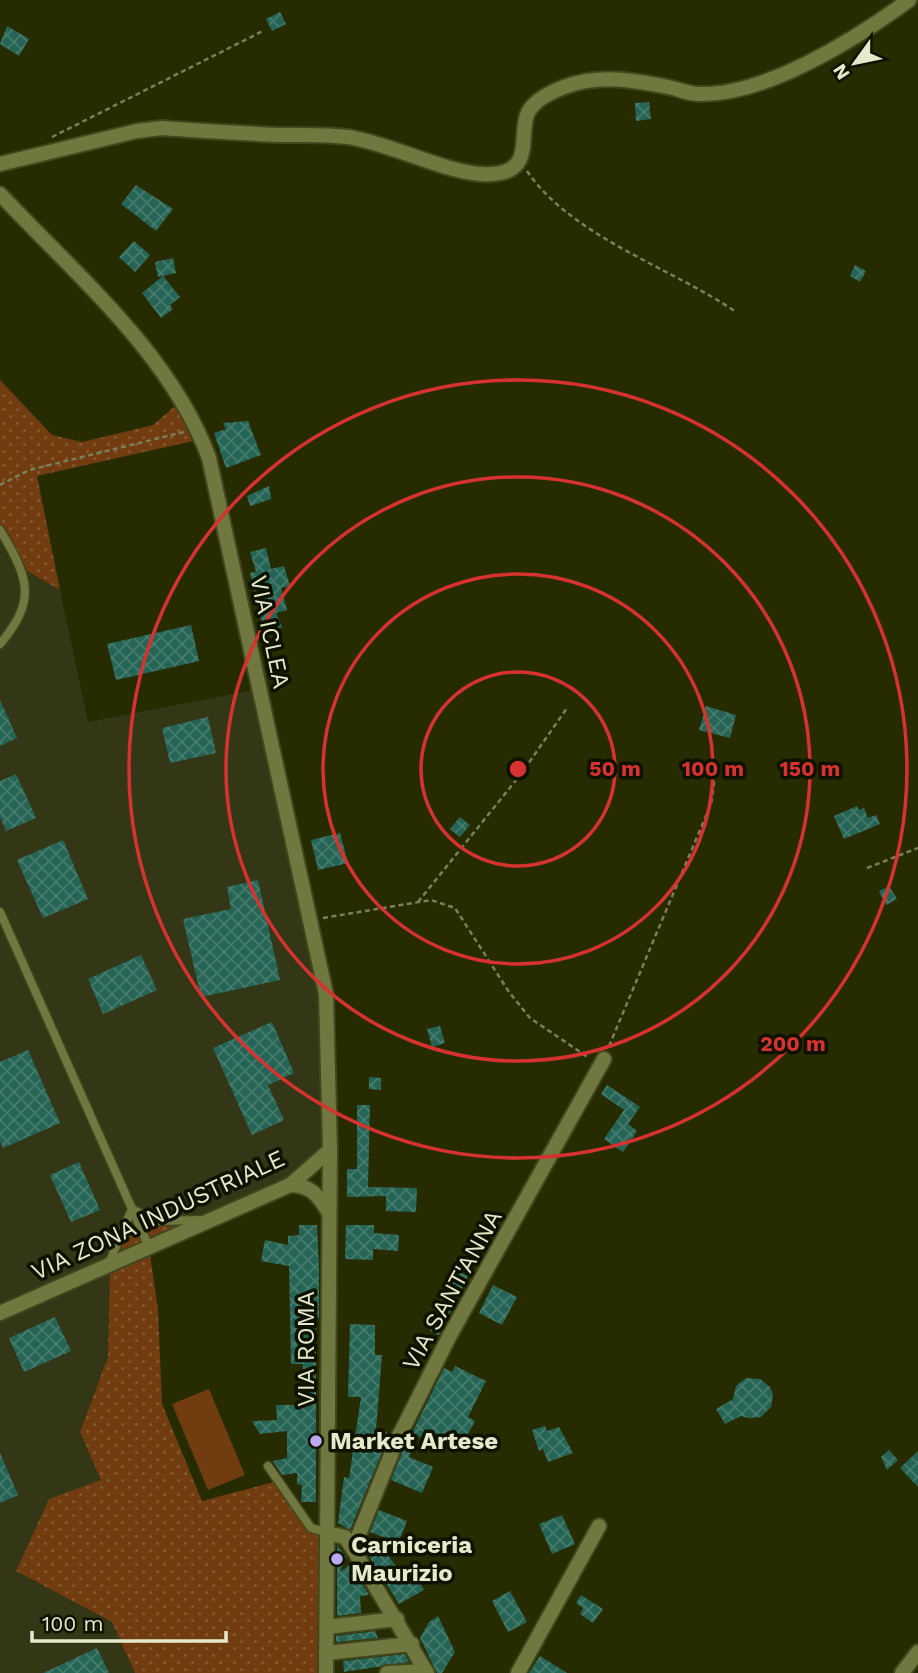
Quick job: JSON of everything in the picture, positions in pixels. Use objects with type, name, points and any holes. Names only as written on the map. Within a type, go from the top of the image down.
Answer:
[{"type":"street","points":[[0,164],[137,131],[162,128],[347,137],[386,145],[474,174],[505,171],[519,159],[525,146],[527,116],[534,103],[563,87],[607,77],[699,94],[747,87],[859,37],[909,0]]},
{"type":"street","name":"VIA ICLEA","points":[[0,194],[147,351],[197,427],[209,458],[326,994],[330,1150]]},
{"type":"street","name":"VIA SANT'ANNA","points":[[354,1549],[397,1440],[444,1347],[602,1063]]},
{"type":"street","name":"VIA ZONA INDUSTRIALE","points":[[0,1313],[290,1185],[330,1150]]},
{"type":"street","name":"VIA ROMA","points":[[326,1673],[330,1150]]},
{"type":"street","points":[[305,1171],[321,1173],[329,1184],[313,1192]]},
{"type":"street","points":[[290,1185],[303,1185],[313,1192],[329,1213]]},
{"type":"street","points":[[518,1673],[599,1526]]},
{"type":"street","points":[[327,1532],[345,1537],[354,1549],[427,1672],[387,1673]]},
{"type":"street","points":[[327,1627],[397,1619]]},
{"type":"street","points":[[326,1653],[412,1644]]},
{"type":"street","points":[[902,1673],[918,1652]]},
{"type":"lane","points":[[0,530],[22,568],[25,603],[17,624],[0,645]]},
{"type":"lane","points":[[0,912],[149,1247]]},
{"type":"lane","points":[[132,1209],[156,1221],[210,1220]]},
{"type":"lane","points":[[108,1265],[132,1209]]},
{"type":"lane","points":[[268,1466],[311,1528],[327,1532]]},
{"type":"path","points":[[44,141],[263,31]]},
{"type":"path","points":[[519,159],[553,199],[581,221],[736,312]]},
{"type":"path","points":[[0,485],[29,470],[197,427]]},
{"type":"path","points":[[418,902],[521,774],[567,708]]},
{"type":"path","points":[[310,920],[431,900],[455,908],[509,992],[530,1018],[602,1063],[711,804],[714,783],[711,767]]},
{"type":"path","points":[[867,868],[918,848]]},
{"type":"shaded area","points":[[0,380],[52,435],[82,442],[153,425],[182,400],[202,439],[37,476],[60,590],[22,568],[0,530]]},
{"type":"shaded area","points":[[0,530],[22,568],[60,590],[88,722],[259,689],[326,994],[330,1150],[290,1185],[110,1264],[108,1357],[80,1432],[102,1480],[16,1571],[112,1622],[135,1673],[0,1673]]},
{"type":"shaded area","points":[[132,1209],[156,1221],[210,1220],[149,1247],[158,1310],[162,1404],[202,1501],[278,1481],[311,1527],[327,1533],[326,1673],[135,1673],[112,1622],[16,1571],[49,1499],[101,1480],[80,1432],[108,1357],[110,1265]]},
{"type":"shaded area","points":[[209,1389],[245,1475],[208,1490],[172,1404]]},
{"type":"building","points":[[280,12],[286,24],[272,31],[266,19]]},
{"type":"building","points":[[7,26],[29,39],[19,56],[0,44]]},
{"type":"building","points":[[649,102],[651,119],[636,121],[635,103]]},
{"type":"building","points":[[136,185],[173,209],[156,231],[121,204]]},
{"type":"building","points":[[134,241],[150,255],[135,272],[119,257]]},
{"type":"building","points":[[173,258],[176,273],[158,277],[155,262]]},
{"type":"building","points":[[855,265],[866,271],[860,282],[850,276]]},
{"type":"building","points":[[163,276],[180,297],[170,305],[173,309],[161,318],[142,293]]},
{"type":"building","points":[[248,421],[261,455],[226,468],[214,433],[226,429],[223,423]]},
{"type":"building","points":[[269,486],[271,499],[250,506],[247,496]]},
{"type":"building","points":[[266,548],[271,569],[284,566],[290,586],[281,588],[287,610],[276,613],[282,627],[265,635],[250,573],[256,572],[250,552]]},
{"type":"building","points":[[191,625],[199,661],[116,680],[107,644]]},
{"type":"building","points":[[0,700],[17,738],[0,746]]},
{"type":"building","points":[[706,706],[736,715],[730,738],[699,730]]},
{"type":"building","points":[[208,717],[216,753],[170,763],[162,728]]},
{"type":"building","points":[[16,774],[36,818],[6,831],[0,817],[0,781]]},
{"type":"building","points":[[857,806],[859,810],[864,808],[868,818],[876,815],[880,824],[844,839],[834,816]]},
{"type":"building","points":[[460,817],[470,825],[460,837],[450,829]]},
{"type":"building","points":[[340,833],[348,863],[318,870],[311,840]]},
{"type":"building","points":[[63,840],[88,899],[43,918],[17,860]]},
{"type":"building","points":[[258,880],[280,980],[201,997],[183,919],[231,909],[227,887]]},
{"type":"building","points":[[889,886],[897,899],[886,905],[879,891]]},
{"type":"building","points":[[141,955],[157,990],[103,1014],[88,979]]},
{"type":"building","points":[[272,1022],[294,1073],[268,1085],[284,1120],[252,1135],[213,1048]]},
{"type":"building","points":[[440,1026],[445,1043],[432,1047],[427,1029]]},
{"type":"building","points":[[28,1050],[60,1123],[3,1148],[0,1141],[0,1062]]},
{"type":"building","points":[[369,1077],[381,1078],[381,1090],[369,1089]]},
{"type":"building","points":[[607,1085],[640,1107],[628,1124],[637,1131],[623,1152],[604,1139],[624,1110],[601,1094]]},
{"type":"building","points":[[357,1105],[370,1105],[368,1187],[417,1188],[416,1212],[386,1211],[386,1196],[347,1197],[347,1169],[357,1169]]},
{"type":"building","points":[[79,1162],[100,1210],[71,1222],[50,1175]]},
{"type":"building","points":[[299,1225],[317,1225],[319,1318],[316,1318],[316,1502],[301,1502],[302,1485],[297,1484],[297,1473],[282,1475],[273,1461],[287,1458],[287,1431],[260,1434],[252,1421],[277,1420],[276,1405],[304,1405],[303,1364],[291,1364],[289,1266],[261,1261],[265,1240],[288,1245],[288,1236],[299,1235]]},
{"type":"building","points":[[346,1225],[374,1225],[374,1233],[399,1235],[398,1251],[373,1249],[373,1260],[345,1259]]},
{"type":"building","points":[[459,1272],[468,1276],[439,1335],[430,1331],[438,1315],[433,1313],[449,1281],[453,1283]]},
{"type":"building","points":[[493,1285],[517,1297],[502,1325],[479,1313]]},
{"type":"building","points":[[55,1317],[71,1351],[24,1372],[9,1338]]},
{"type":"building","points":[[350,1324],[375,1325],[375,1355],[382,1355],[376,1430],[387,1432],[387,1440],[350,1530],[338,1523],[344,1477],[349,1478],[361,1397],[348,1397]]},
{"type":"building","points":[[455,1366],[486,1381],[468,1417],[475,1421],[462,1445],[444,1436],[438,1446],[412,1433],[444,1368],[452,1372]]},
{"type":"building","points":[[746,1378],[760,1379],[770,1387],[773,1394],[771,1407],[761,1417],[741,1416],[725,1424],[716,1409],[733,1399],[736,1386]]},
{"type":"building","points":[[545,1426],[547,1431],[559,1427],[573,1453],[548,1462],[543,1449],[539,1451],[532,1430]]},
{"type":"building","points":[[405,1445],[413,1447],[409,1457],[433,1467],[422,1493],[391,1480]]},
{"type":"building","points":[[889,1450],[898,1460],[887,1470],[881,1457]]},
{"type":"building","points":[[918,1451],[918,1487],[900,1468]]},
{"type":"building","points":[[0,1453],[18,1495],[0,1503]]},
{"type":"building","points":[[379,1510],[407,1521],[398,1543],[370,1532]]},
{"type":"building","points":[[562,1515],[575,1544],[552,1554],[539,1524]]},
{"type":"building","points":[[380,1544],[400,1572],[411,1566],[424,1590],[399,1604],[367,1553]]},
{"type":"building","points":[[337,1545],[346,1557],[340,1572],[351,1564],[369,1595],[360,1596],[361,1613],[337,1616]]},
{"type":"building","points":[[510,1591],[527,1622],[508,1632],[492,1601]]},
{"type":"building","points":[[581,1595],[603,1609],[593,1623],[580,1614],[583,1608],[576,1603]]},
{"type":"building","points":[[438,1616],[455,1652],[442,1673],[437,1673],[420,1638],[429,1622]]},
{"type":"building","points":[[375,1631],[378,1638],[336,1642],[336,1636]]},
{"type":"building","points":[[97,1648],[109,1673],[43,1673]]},
{"type":"building","points":[[405,1654],[409,1662],[344,1672],[343,1661]]},
{"type":"building","points":[[540,1656],[567,1673],[529,1673]]},
{"type":"place","name":"Market Artese","points":[[316,1441]]},
{"type":"place","name":"Carniceria Maurizio","points":[[337,1559]]}]
